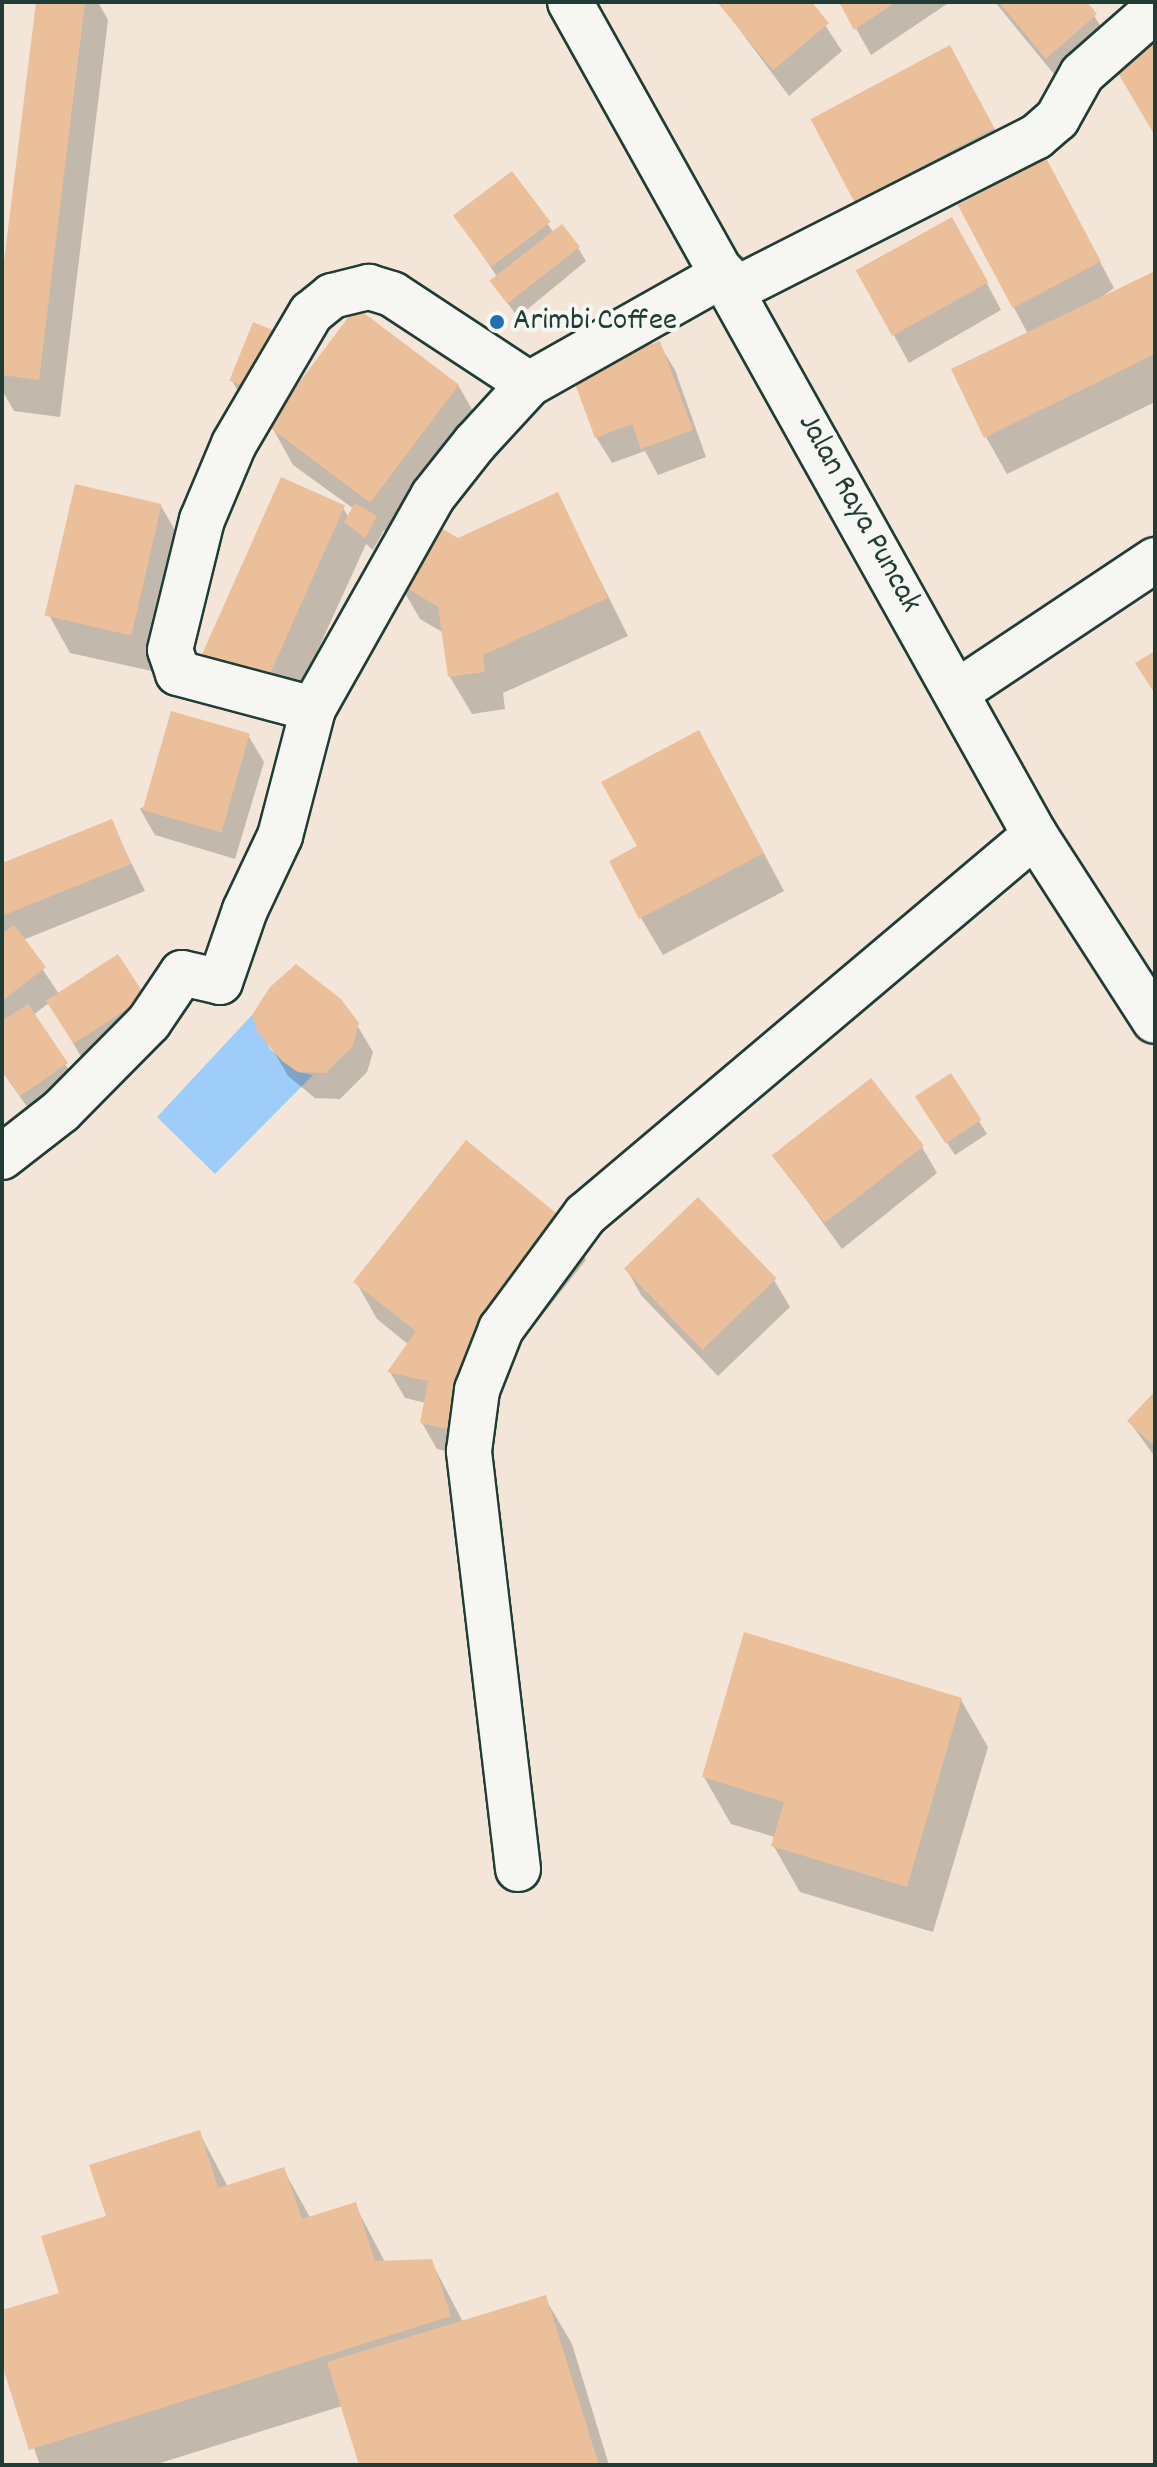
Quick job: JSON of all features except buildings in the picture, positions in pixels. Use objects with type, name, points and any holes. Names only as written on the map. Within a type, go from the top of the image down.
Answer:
[{"type":"main road","name":"Jalan Raya Puncak","points":[[570,2],[1035,835],[1155,1021]]},
{"type":"main road","points":[[2,1157],[83,1089],[149,1022],[182,973],[220,982],[245,910],[280,836],[313,709],[433,496],[529,384],[729,282],[1036,137],[1057,119],[1082,74],[1149,15],[1151,2]]},
{"type":"main road","points":[[313,709],[178,673],[170,650],[202,520],[234,444],[311,313],[332,296],[369,287],[392,294],[529,384]]},
{"type":"main road","points":[[957,692],[1155,560]]},
{"type":"main road","points":[[518,1869],[469,1451],[477,1390],[501,1329],[585,1215],[619,1183],[1035,835]]},
{"type":"water","points":[[252,1015],[270,1049],[298,1072],[313,1075],[215,1174],[157,1117]]},
{"type":"place","name":"Arimbi Coffee","points":[[497,322]]}]
